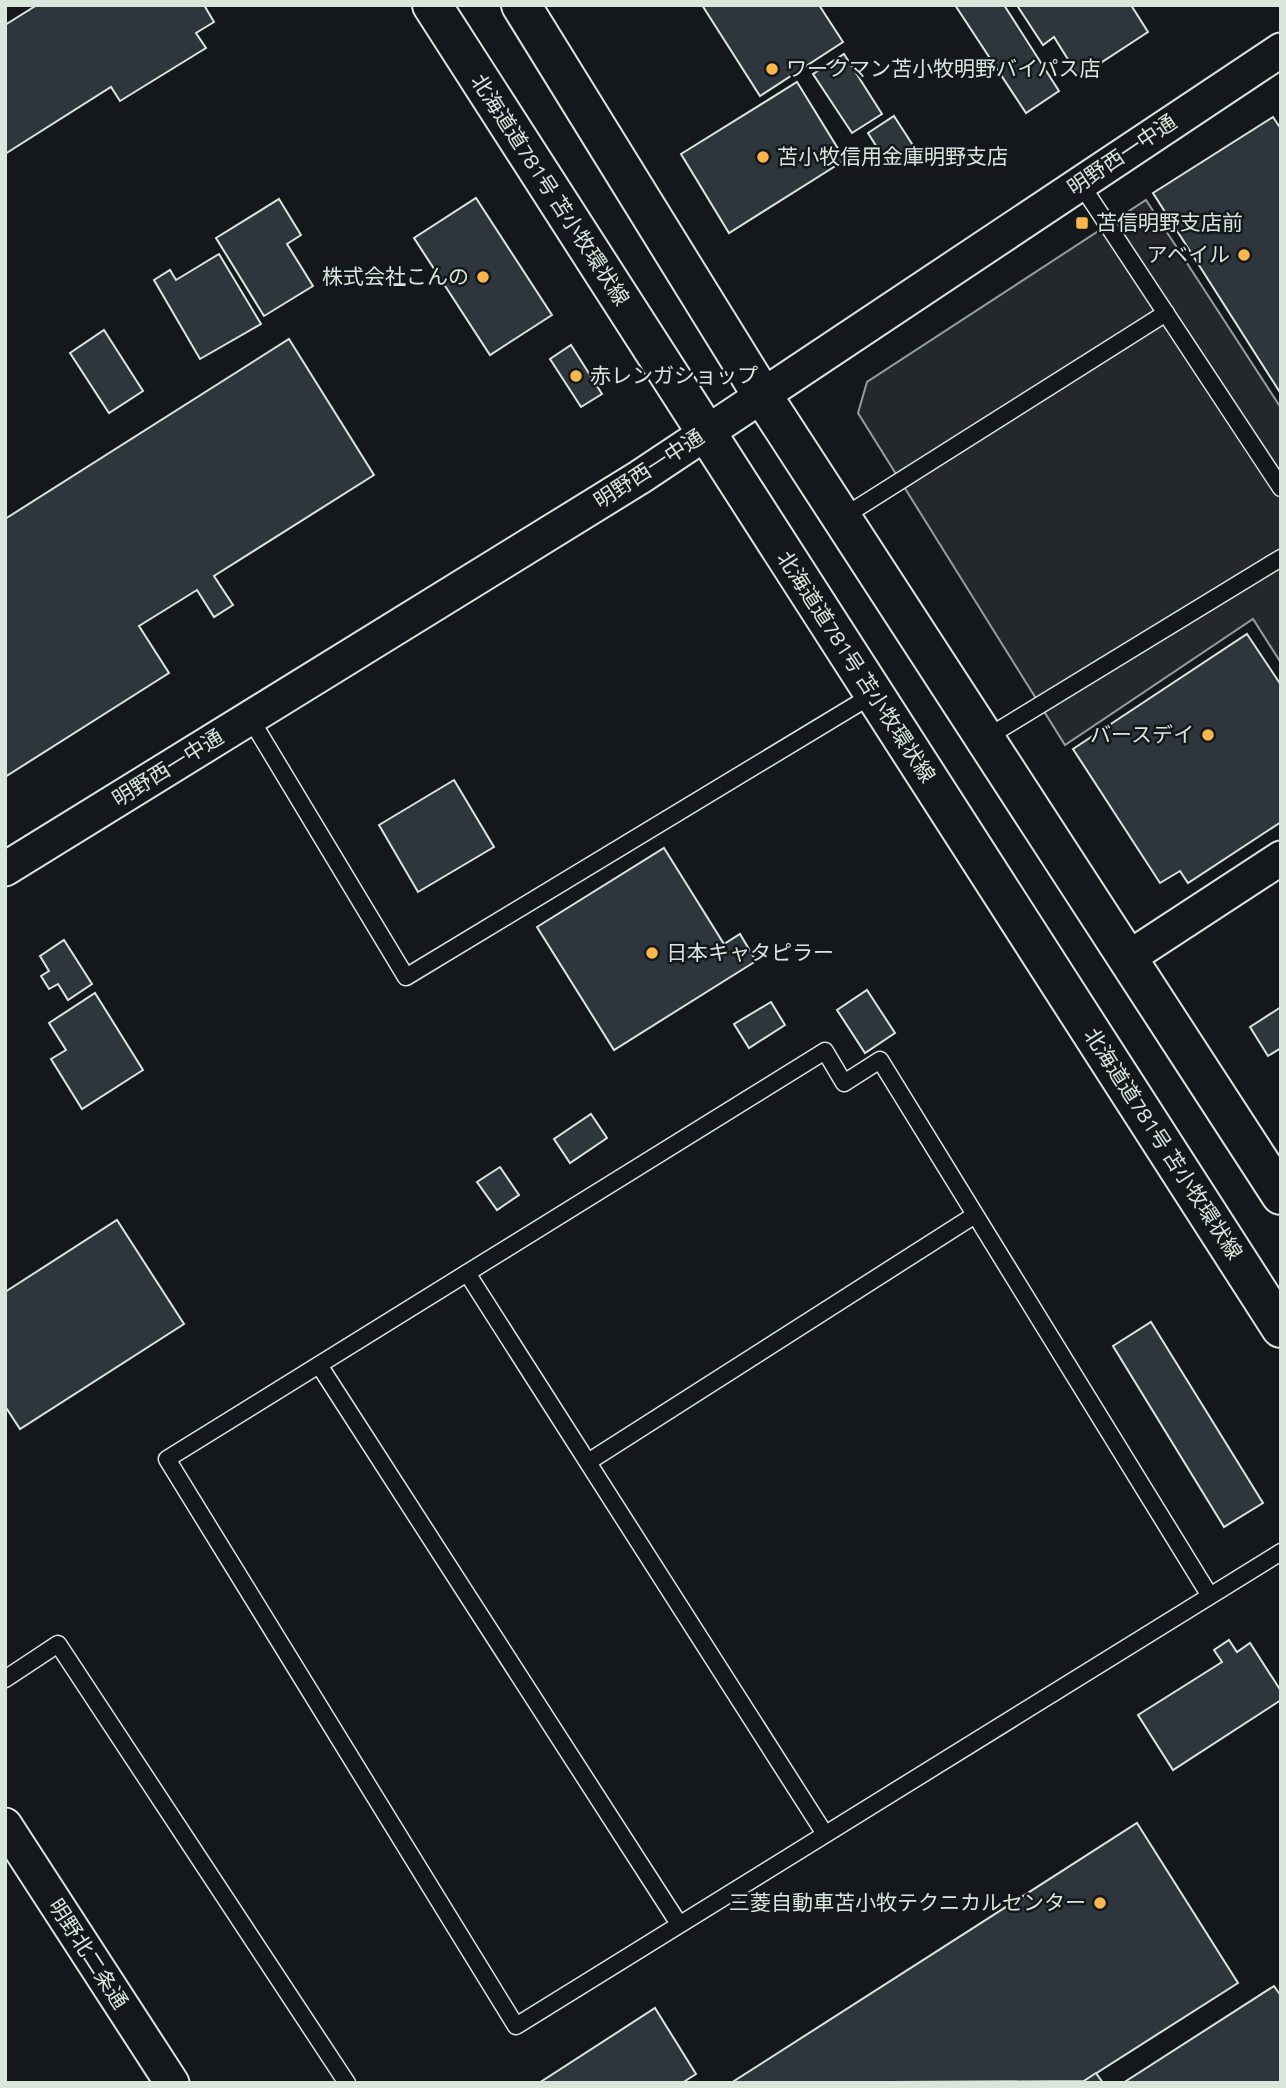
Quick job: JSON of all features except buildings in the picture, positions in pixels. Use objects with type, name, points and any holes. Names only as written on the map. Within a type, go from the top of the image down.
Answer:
[{"type":"main road","name":"北海道道781号 苫小牧環状線","points":[[432,5],[1281,1328]]},
{"type":"main road","points":[[527,7],[762,395],[1281,1195]]},
{"type":"street","name":"明野西一中通","points":[[5,869],[640,477],[1281,50]]},
{"type":"street","points":[[1128,958],[1281,858]]},
{"type":"street","name":"明野北二条通","points":[[5,1825],[172,2083]]},
{"type":"lane","points":[[1080,183],[1281,488]]},
{"type":"lane","points":[[843,517],[1166,313]]},
{"type":"lane","points":[[986,738],[1281,558]]},
{"type":"lane","points":[[250,718],[405,977],[874,694]]},
{"type":"lane","points":[[1210,1596],[880,1060],[844,1083],[825,1051],[167,1459],[516,2026],[679,1924],[825,1834],[1210,1596],[1281,1552]]},
{"type":"lane","points":[[588,1462],[975,1215]]},
{"type":"lane","points":[[467,1273],[825,1834]]},
{"type":"lane","points":[[319,1365],[679,1924]]},
{"type":"lane","points":[[5,1679],[58,1644],[346,2083]]},
{"type":"shaded area","points":[[1146,200],[1281,408],[1281,663],[1253,619],[1065,745],[858,413],[867,382]]},
{"type":"place","name":"ワークマン苫小牧明野バイパス店","points":[[772,69]]},
{"type":"place","name":"苫小牧信用金庫明野支店","points":[[763,157]]},
{"type":"place","name":"苫信明野支店前","points":[[1082,223]]},
{"type":"place","name":"アベイル","points":[[1244,255]]},
{"type":"place","name":"株式会社こんの","points":[[483,277]]},
{"type":"place","name":"赤レンガショップ","points":[[576,376]]},
{"type":"place","name":"バースデイ","points":[[1208,735]]},
{"type":"place","name":"日本キャタピラー","points":[[652,953]]},
{"type":"place","name":"三菱自動車苫小牧テクニカルセンター","points":[[1100,1903]]}]
